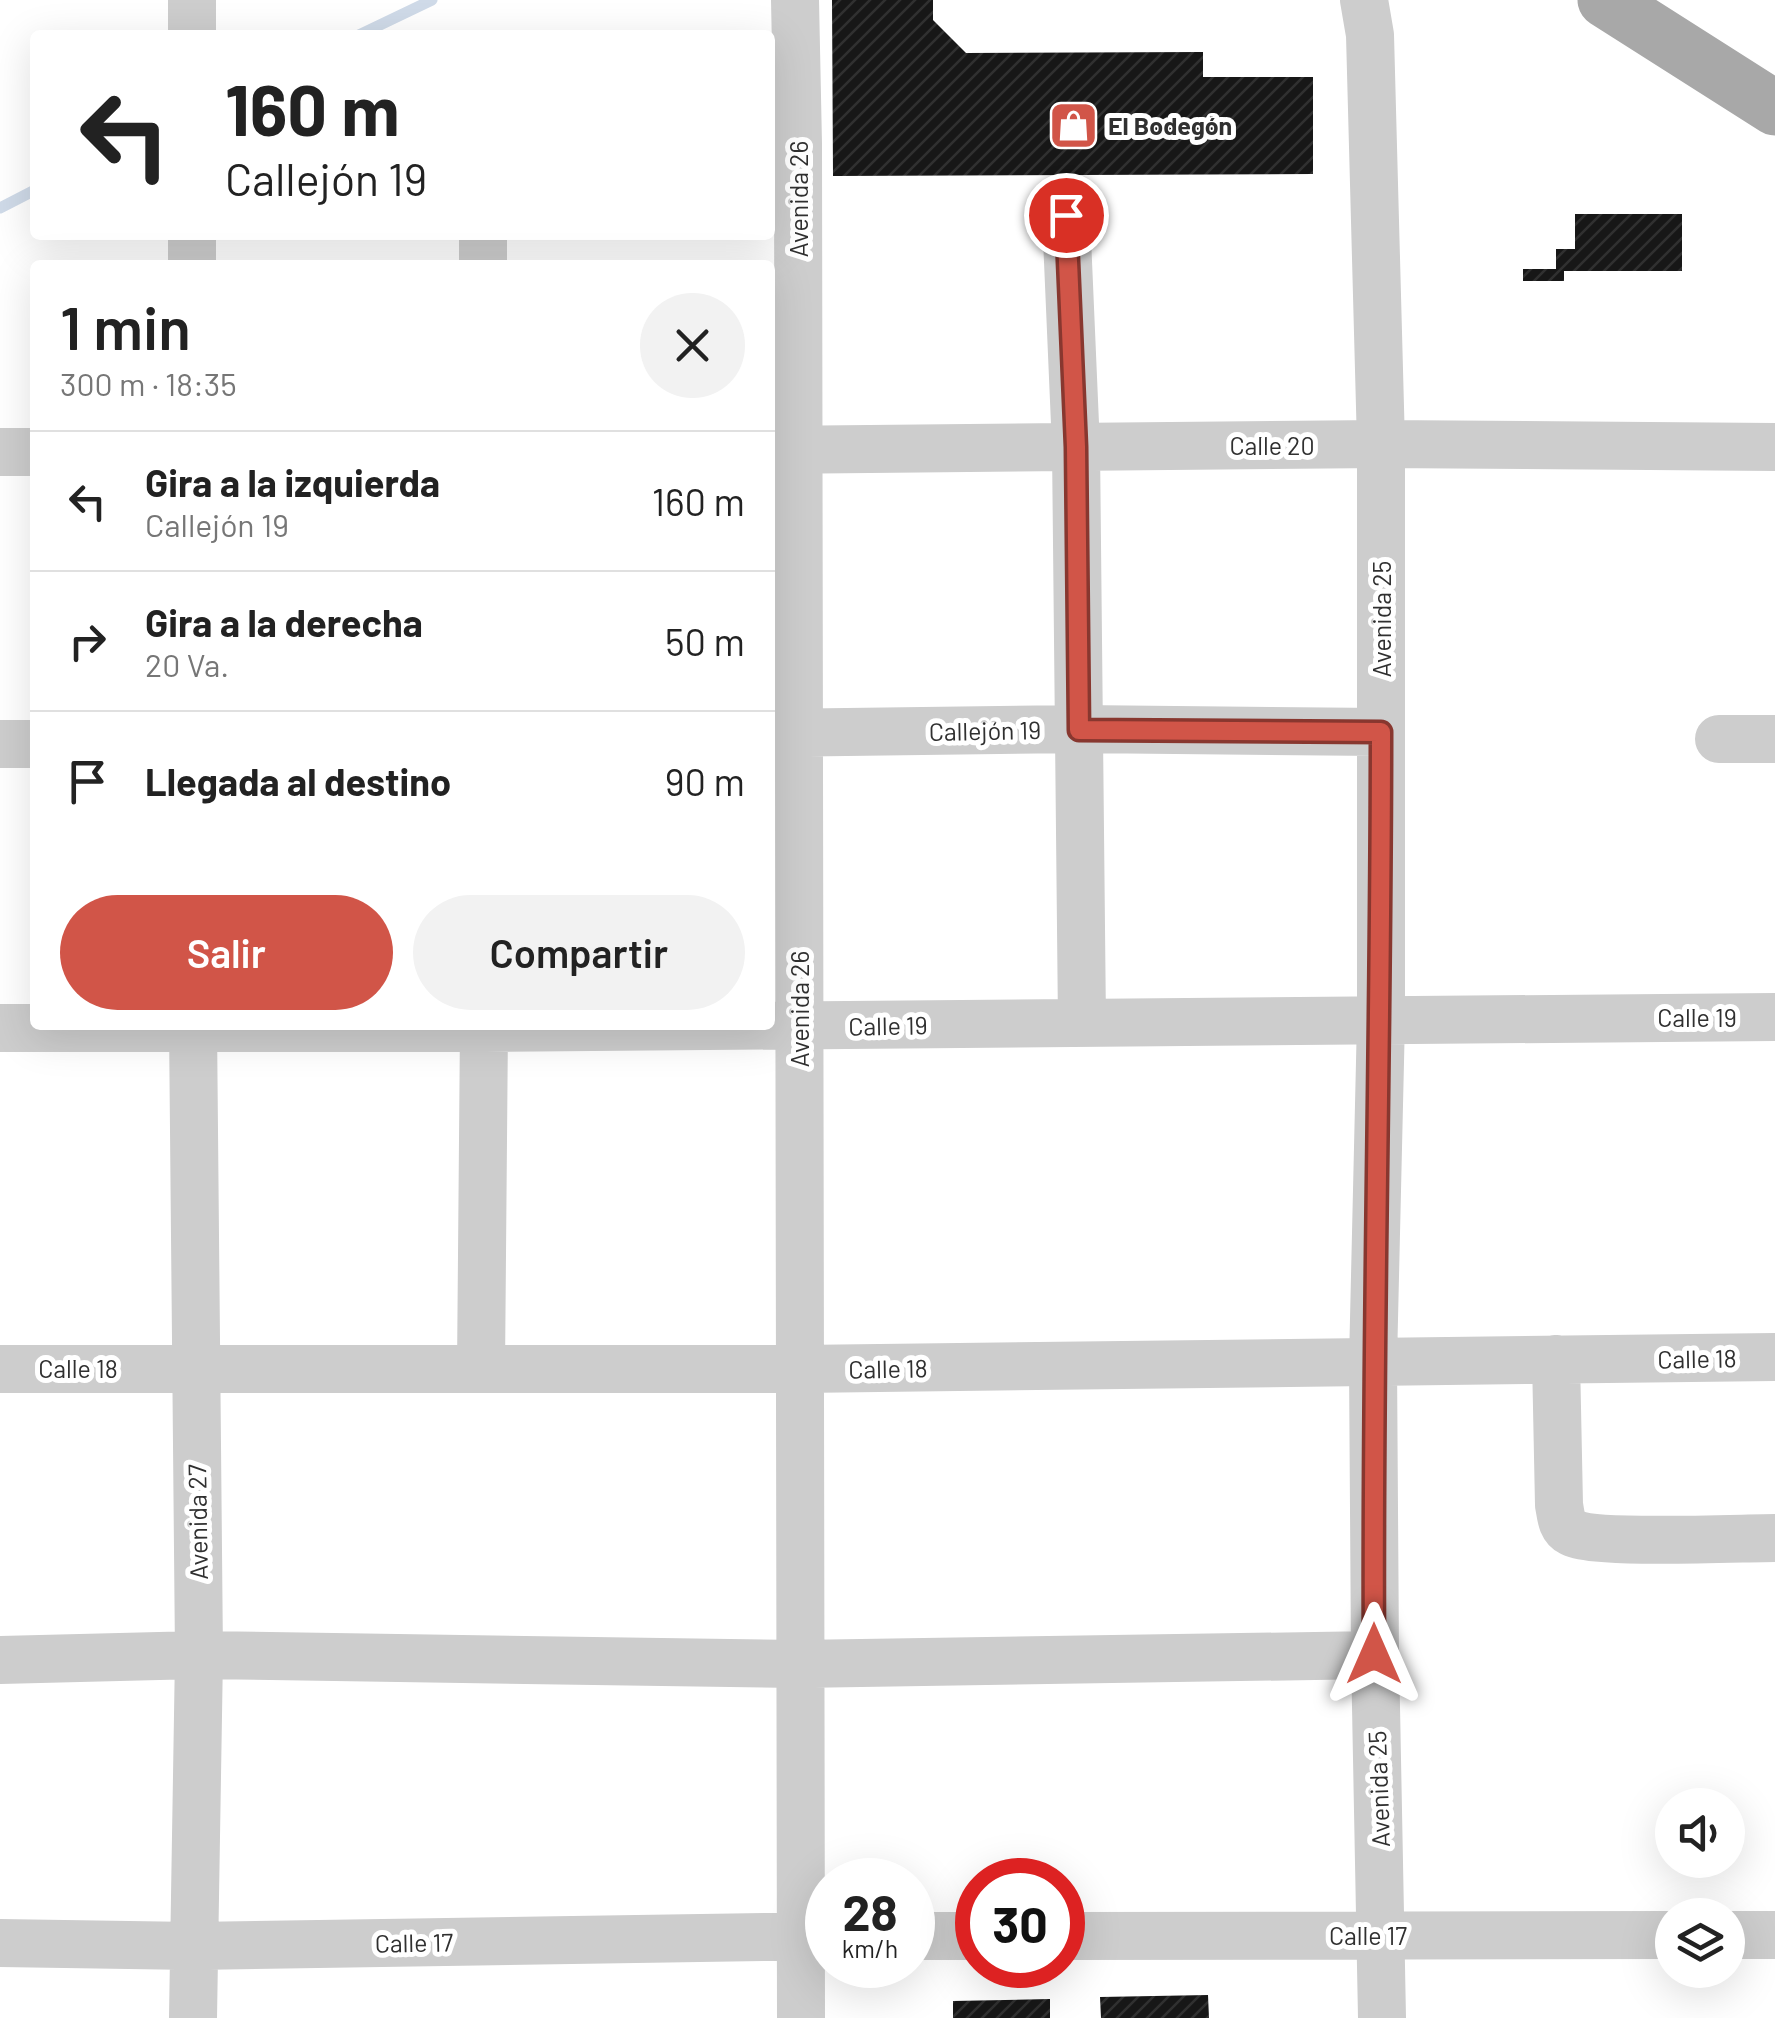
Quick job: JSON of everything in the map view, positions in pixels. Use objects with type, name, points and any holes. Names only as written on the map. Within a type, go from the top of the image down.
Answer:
[{"type":"main road","points":[[1604,0],[1775,108]]},
{"type":"street","points":[[192,0],[192,30]]},
{"type":"street","name":"Avenida 26","points":[[795,0],[784,144],[784,732],[800,1026],[798,1664],[809,1858]]},
{"type":"street","name":"Avenida 25","points":[[1364,0],[1370,35],[1381,444],[1381,1019],[1374,1362],[1374,1654],[1382,2018]]},
{"type":"street","points":[[1066,215],[1076,447],[1082,1022]]},
{"type":"street","name":"Calle 20","points":[[784,450],[1381,444],[1775,448]]},
{"type":"street","points":[[0,452],[30,452]]},
{"type":"street","name":"Callejón 19","points":[[784,732],[1381,732]]},
{"type":"street","points":[[1719,739],[1775,739]]},
{"type":"street","points":[[0,744],[30,744]]},
{"type":"street","name":"Calle 19","points":[[775,1026],[1775,1017]]},
{"type":"street","name":"Calle 19","points":[[0,1028],[30,1028]]},
{"type":"street","name":"Avenida 27","points":[[193,1030],[199,1655],[193,2018]]},
{"type":"street","points":[[481,1368],[484,1030]]},
{"type":"street","name":"Calle 18","points":[[0,1369],[800,1369],[1775,1356]]},
{"type":"street","points":[[1556,1360],[1559,1505],[1564,1527],[1574,1535],[1603,1538],[1775,1538]]},
{"type":"street","points":[[0,1660],[199,1655],[798,1664],[1374,1654]]},
{"type":"street","name":"Calle 17","points":[[1085,1936],[1655,1935]]},
{"type":"street","points":[[1745,1935],[1775,1935]]},
{"type":"street","name":"Calle 17","points":[[0,1943],[193,1946],[805,1936]]},
{"type":"street","name":"Avenida 26","points":[[801,2018],[806,1988]]},
{"type":"building","name":"El Bodegón","points":[[832,0],[933,0],[933,20],[966,53],[1203,52],[1203,77],[1313,77],[1313,174],[833,176]]},
{"type":"building","points":[[1575,214],[1682,214],[1682,271],[1564,271],[1564,281],[1523,281],[1523,269],[1556,269],[1556,249],[1575,249]]},
{"type":"building","points":[[1208,1995],[1209,2018],[1101,2018],[1100,1997]]},
{"type":"building","points":[[1050,1999],[1050,2018],[953,2018],[953,2001]]},
{"type":"waterway","points":[[369,30],[432,0]]},
{"type":"waterway","points":[[0,208],[30,193]]},
{"type":"place","name":"El Bodegón","points":[[1073,125]]},
{"type":"route","points":[[1066,215],[1076,447],[1079,730],[1381,732],[1374,1654]]}]
